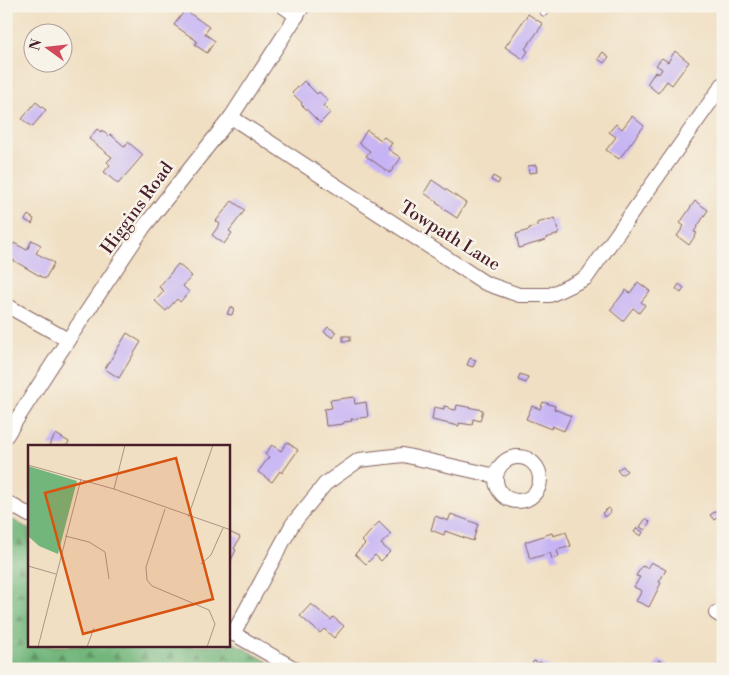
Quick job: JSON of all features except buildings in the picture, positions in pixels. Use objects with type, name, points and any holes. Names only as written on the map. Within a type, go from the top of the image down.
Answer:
[{"type":"street","points":[[283,6],[300,11]]},
{"type":"street","name":"Higgins Road","points":[[6,436],[144,228],[231,117],[300,11]]},
{"type":"street","name":"Towpath Lane","points":[[231,117],[485,283],[519,295],[550,295],[586,278],[723,84]]},
{"type":"street","points":[[6,305],[68,340]]},
{"type":"street","points":[[296,669],[231,633],[292,525],[325,484],[360,460],[403,456],[496,476]]},
{"type":"street","points":[[6,502],[28,514]]},
{"type":"green space","points":[[6,516],[28,528],[28,648],[230,648],[230,641],[277,667],[276,669],[6,669]]}]
